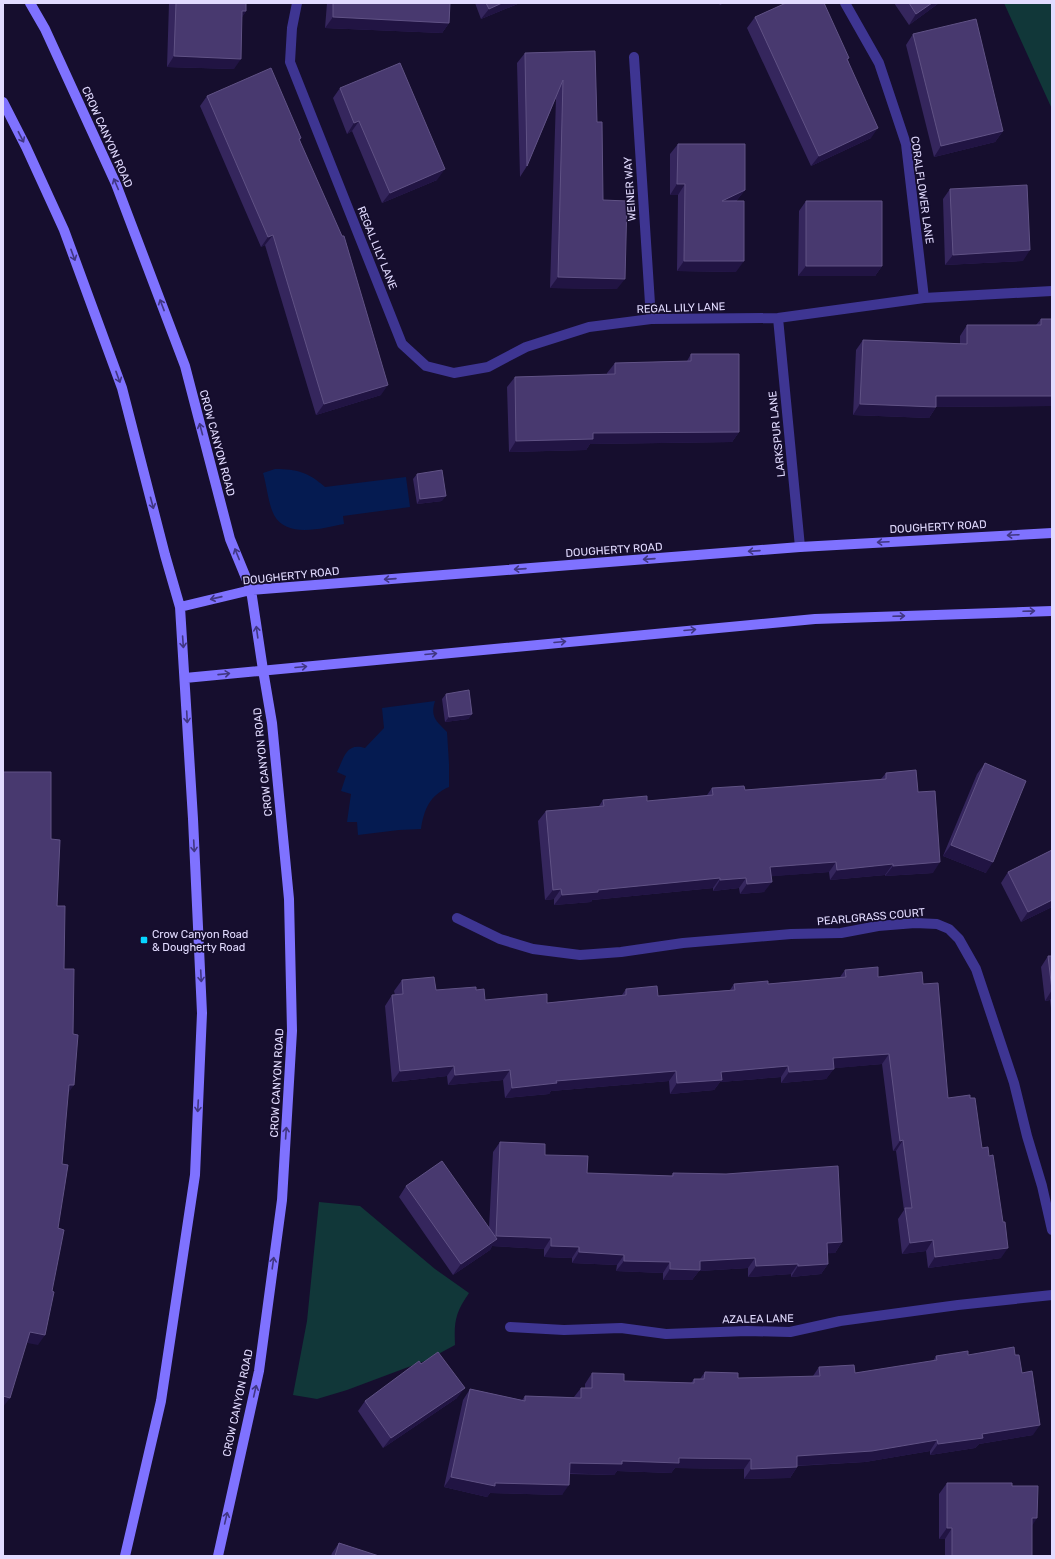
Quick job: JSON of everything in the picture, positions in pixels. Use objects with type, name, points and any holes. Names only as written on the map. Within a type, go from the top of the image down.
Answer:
[{"type":"main road","name":"CROW CANYON ROAD","points":[[30,3],[45,29],[116,184],[185,366],[230,539],[251,590],[262,670],[272,723],[289,899],[292,1031],[282,1200],[259,1371],[218,1556]]},
{"type":"main road","points":[[3,102],[26,147],[64,230],[122,388],[180,607],[202,1013],[195,1175],[161,1401],[125,1556]]},
{"type":"main road","name":"DOUGHERTY ROAD","points":[[180,607],[251,590],[800,547],[1052,533]]},
{"type":"main road","points":[[185,678],[815,619],[1052,611]]},
{"type":"street","name":"REGAL LILY LANE","points":[[297,3],[292,28],[290,62],[402,344],[426,366],[454,373],[488,367],[526,348],[589,327],[651,319],[778,318],[924,298],[1052,291]]},
{"type":"street","name":"CORALFLOWER LANE","points":[[845,3],[879,63],[906,144],[924,298]]},
{"type":"street","name":"WEINER WAY","points":[[634,57],[651,319]]},
{"type":"street","name":"LARKSPUR LANE","points":[[778,318],[800,547]]},
{"type":"street","name":"PEARLGRASS COURT","points":[[457,918],[500,939],[533,949],[580,955],[621,952],[683,942],[791,934],[841,933],[878,926],[937,924],[949,929],[959,939],[976,969],[1014,1083],[1026,1136],[1042,1186],[1052,1230]]},
{"type":"street","name":"AZALEA LANE","points":[[510,1327],[564,1330],[621,1328],[666,1334],[747,1331],[790,1332],[840,1321],[958,1305],[1052,1295]]},
{"type":"green space","points":[[1004,3],[1052,3],[1052,109]]},
{"type":"green space","points":[[319,1202],[360,1206],[435,1269],[469,1293],[456,1318],[455,1345],[427,1360],[347,1390],[317,1399],[293,1395],[307,1321]]},
{"type":"water","points":[[275,469],[302,472],[325,487],[406,477],[410,507],[343,516],[344,524],[326,528],[306,530],[287,527],[274,515],[270,505],[263,473]]},
{"type":"water","points":[[435,701],[433,711],[435,718],[447,732],[449,787],[437,794],[429,804],[424,815],[421,829],[358,835],[357,822],[347,822],[351,794],[341,791],[346,776],[337,772],[346,752],[354,747],[365,748],[384,728],[382,708]]},
{"type":"building","points":[[176,3],[246,3],[246,11],[242,11],[241,59],[174,56]]},
{"type":"building","points":[[333,3],[450,3],[449,23],[333,17]]},
{"type":"building","points":[[486,3],[502,3],[489,9]]},
{"type":"building","points":[[786,3],[824,3],[878,128],[819,156],[755,17]]},
{"type":"building","points":[[909,3],[932,3],[916,14]]},
{"type":"building","points":[[976,19],[1003,131],[941,146],[913,34]]},
{"type":"building","points":[[595,51],[597,122],[602,122],[603,200],[627,201],[625,279],[558,277],[563,80],[527,166],[525,53]]},
{"type":"building","points":[[400,63],[445,169],[390,193],[359,121],[354,123],[340,88]]},
{"type":"building","points":[[271,68],[301,138],[299,139],[342,236],[344,236],[388,385],[324,404],[273,235],[268,237],[207,96]]},
{"type":"building","points":[[678,144],[745,144],[745,190],[722,201],[744,201],[744,261],[684,261],[685,184],[677,184]]},
{"type":"building","points":[[1027,185],[1030,250],[953,255],[950,189]]},
{"type":"building","points":[[806,201],[882,201],[882,266],[806,266]]},
{"type":"building","points":[[1041,319],[1052,319],[1052,396],[936,396],[936,407],[860,404],[863,340],[967,344],[967,325],[1041,325]]},
{"type":"building","points":[[691,354],[739,354],[739,432],[593,433],[593,439],[516,441],[515,377],[615,374],[615,363],[691,361]]},
{"type":"building","points":[[442,470],[446,496],[420,499],[417,474]]},
{"type":"building","points":[[469,690],[472,714],[449,717],[446,694]]},
{"type":"building","points":[[985,763],[1026,781],[993,862],[951,845]]},
{"type":"building","points":[[916,770],[918,792],[935,791],[940,862],[893,866],[893,864],[837,870],[836,862],[770,867],[772,882],[747,884],[746,878],[720,880],[720,878],[562,895],[561,889],[553,890],[546,811],[604,806],[603,800],[647,796],[647,801],[713,795],[712,788],[744,786],[745,790],[886,779],[886,773]]},
{"type":"building","points":[[3,772],[51,772],[51,839],[60,840],[57,906],[65,906],[64,969],[74,969],[73,1034],[78,1035],[74,1085],[69,1085],[62,1164],[68,1165],[58,1228],[64,1230],[52,1291],[54,1292],[45,1335],[30,1332],[10,1398],[3,1396]]},
{"type":"building","points":[[1052,850],[1052,900],[1028,912],[1008,872]]},
{"type":"building","points":[[1048,956],[1052,956],[1052,990]]},
{"type":"building","points":[[878,967],[878,977],[922,972],[923,984],[938,983],[948,1098],[970,1095],[970,1098],[975,1098],[982,1148],[988,1147],[989,1156],[993,1155],[1008,1248],[935,1257],[933,1240],[910,1243],[905,1208],[912,1208],[903,1140],[900,1141],[889,1054],[833,1058],[834,1069],[789,1072],[788,1066],[721,1072],[722,1080],[677,1083],[676,1071],[556,1081],[557,1083],[512,1088],[510,1070],[455,1075],[454,1066],[400,1071],[392,995],[403,994],[402,980],[434,977],[436,990],[476,987],[476,990],[484,989],[485,1000],[547,994],[547,1003],[626,995],[626,989],[657,986],[658,996],[735,990],[734,984],[768,981],[768,984],[846,977],[845,970]]},
{"type":"building","points":[[500,1142],[545,1144],[545,1155],[588,1156],[587,1173],[673,1176],[673,1173],[726,1174],[838,1166],[842,1242],[827,1243],[828,1264],[756,1266],[755,1258],[700,1261],[700,1270],[670,1269],[670,1262],[624,1261],[624,1255],[579,1252],[579,1247],[551,1246],[551,1238],[496,1236]]},
{"type":"building","points":[[442,1161],[497,1239],[461,1264],[406,1186]]},
{"type":"building","points":[[1014,1347],[1015,1355],[1019,1355],[1022,1373],[1032,1371],[1040,1425],[982,1434],[983,1438],[938,1444],[937,1440],[872,1451],[797,1456],[797,1467],[751,1469],[751,1459],[679,1458],[679,1463],[622,1461],[622,1464],[570,1463],[569,1485],[495,1483],[495,1486],[451,1477],[470,1389],[525,1401],[525,1396],[581,1398],[581,1388],[592,1388],[592,1373],[624,1374],[624,1381],[694,1383],[694,1379],[704,1379],[705,1372],[738,1373],[738,1378],[820,1376],[819,1367],[854,1365],[855,1373],[937,1360],[936,1356],[968,1351],[968,1355]]},
{"type":"building","points":[[438,1352],[465,1388],[391,1438],[365,1401],[419,1361],[421,1364]]},
{"type":"building","points":[[947,1483],[1012,1483],[1012,1486],[1038,1486],[1037,1518],[1032,1518],[1032,1556],[952,1556],[952,1528],[947,1528]]},
{"type":"building","points":[[339,1543],[379,1556],[335,1556]]},
{"type":"place","name":"Crow Canyon Road & Dougherty Road","points":[[144,940]]}]
